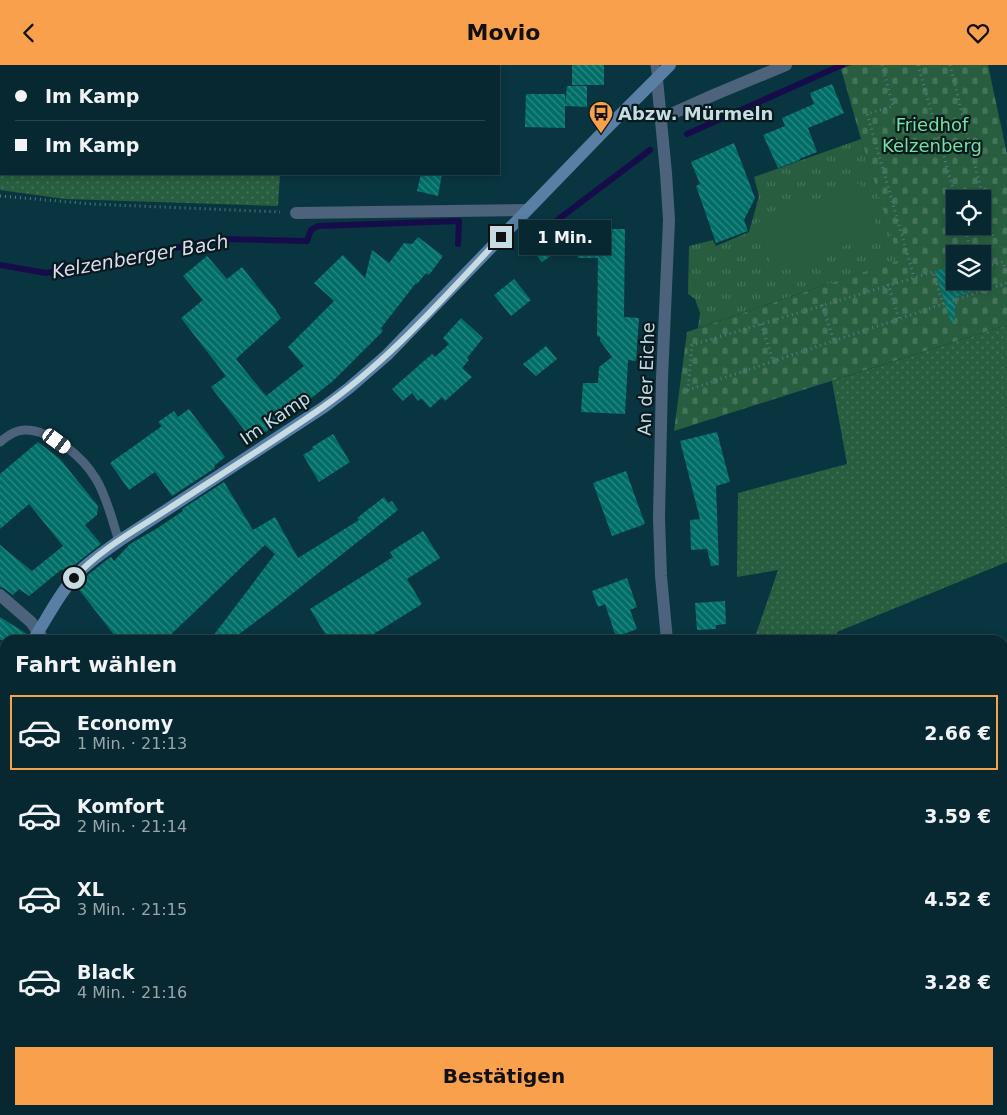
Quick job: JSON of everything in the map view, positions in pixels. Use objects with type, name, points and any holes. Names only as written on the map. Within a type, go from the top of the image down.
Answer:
[{"type":"main road","name":"Im Kamp","points":[[39,635],[74,578],[94,559],[291,429],[349,388],[393,349],[670,65]]},
{"type":"street","points":[[660,119],[786,65]]},
{"type":"street","name":"An der Eiche","points":[[657,79],[669,220],[662,379],[659,518],[661,576],[667,635]]},
{"type":"street","points":[[296,213],[527,210]]},
{"type":"street","points":[[0,595],[22,613],[37,635]]},
{"type":"lane","points":[[655,65],[657,79]]},
{"type":"lane","points":[[0,441],[14,432],[33,431],[44,434],[69,449],[89,469],[101,488],[119,541]]},
{"type":"path","points":[[882,65],[893,106],[866,114],[914,277]]},
{"type":"path","points":[[918,65],[953,190]]},
{"type":"path","points":[[950,65],[993,239]]},
{"type":"path","points":[[0,196],[92,204],[296,213]]},
{"type":"path","points":[[991,265],[1003,262],[1007,275]]},
{"type":"path","points":[[943,304],[933,272],[692,345],[688,390],[1007,283]]},
{"type":"path","points":[[888,285],[899,319]]},
{"type":"path","points":[[822,305],[834,341]]},
{"type":"path","points":[[760,324],[774,361]]},
{"type":"green space","name":"Friedhof Kelzenberg","points":[[851,65],[988,65],[1007,154],[1007,325],[674,431],[687,332],[898,260],[841,69]]},
{"type":"green space","points":[[861,139],[899,260],[698,328],[700,313],[695,299],[688,294],[689,246],[713,240],[716,246],[749,232],[759,196],[754,177]]},
{"type":"green space","points":[[0,175],[280,175],[278,206],[65,199],[0,190]]},
{"type":"green space","points":[[860,183],[879,232],[775,273],[756,223]]},
{"type":"green space","points":[[1007,325],[1007,562],[837,632],[837,635],[756,635],[778,570],[737,577],[738,493],[847,464],[832,381]]},
{"type":"building","points":[[572,65],[604,65],[604,85],[572,85]]},
{"type":"building","points":[[832,84],[844,113],[808,128],[817,152],[778,168],[763,135],[785,126],[782,118],[814,104],[810,93]]},
{"type":"building","points":[[567,86],[587,86],[587,107],[565,106]]},
{"type":"building","points":[[526,94],[565,94],[565,128],[525,127]]},
{"type":"building","points":[[734,143],[755,198],[744,220],[748,231],[716,243],[696,186],[700,184],[691,162]]},
{"type":"building","points":[[421,175],[442,175],[438,196],[417,191]]},
{"type":"building","points":[[608,229],[625,229],[624,317],[639,318],[636,361],[628,360],[625,414],[581,412],[583,383],[598,383],[599,367],[612,357],[600,341],[600,337],[597,336],[598,258],[578,258],[578,237],[608,235]]},
{"type":"building","points":[[542,235],[555,253],[542,262],[529,245]]},
{"type":"building","points":[[418,237],[443,256],[429,275],[426,273],[416,283],[381,328],[383,331],[334,380],[284,420],[252,440],[211,387],[226,376],[181,318],[203,300],[183,276],[207,256],[227,279],[242,267],[276,310],[281,318],[236,359],[266,396],[304,366],[288,347],[334,301],[314,283],[343,255],[365,278],[372,250],[389,263],[404,243],[412,244]]},
{"type":"building","points":[[946,268],[946,290],[976,290],[955,297],[955,321],[951,322],[935,271]]},
{"type":"building","points":[[514,279],[531,300],[511,316],[494,295]]},
{"type":"building","points":[[461,318],[483,338],[467,358],[469,360],[462,368],[472,377],[445,401],[442,397],[430,408],[421,398],[418,401],[412,393],[403,401],[392,389],[432,354],[435,357],[449,344],[443,338]]},
{"type":"building","points":[[546,346],[557,359],[536,376],[523,364]]},
{"type":"building","points":[[189,409],[225,457],[214,466],[215,468],[172,496],[155,472],[129,490],[110,463],[162,426],[158,422],[174,411],[178,417]]},
{"type":"building","points":[[717,432],[730,482],[716,486],[719,565],[711,566],[707,549],[691,550],[690,520],[700,519],[680,441]]},
{"type":"building","points":[[333,434],[350,462],[319,482],[303,455]]},
{"type":"building","points":[[38,442],[60,459],[98,506],[97,515],[85,525],[101,544],[66,574],[62,569],[29,596],[19,589],[13,595],[0,587],[0,545],[32,571],[63,546],[29,504],[0,529],[0,474]]},
{"type":"building","points":[[626,471],[645,524],[612,536],[593,483]]},
{"type":"building","points":[[224,482],[253,530],[275,517],[298,558],[359,520],[357,518],[384,497],[388,503],[392,501],[398,510],[238,635],[214,635],[275,554],[265,545],[170,635],[114,635],[77,587],[89,574],[108,559],[111,557],[114,561],[130,544],[183,511],[182,509]]},
{"type":"building","points":[[423,531],[440,558],[407,579],[422,604],[372,635],[326,635],[310,609],[393,557],[390,552]]},
{"type":"building","points":[[627,578],[637,607],[630,610],[637,629],[621,635],[615,635],[605,604],[598,607],[592,591]]},
{"type":"building","points":[[725,601],[726,624],[716,625],[716,629],[697,630],[695,603]]},
{"type":"building","points":[[0,617],[27,634],[27,635],[0,635]]},
{"type":"waterway","name":"Kelzenberger Bach","points":[[687,134],[842,65]]},
{"type":"waterway","name":"Kelzenberger Bach","points":[[523,246],[650,150]]},
{"type":"waterway","name":"Kelzenberger Bach","points":[[0,265],[46,273],[221,239],[307,241],[311,230],[318,226],[459,221],[458,244]]},
{"type":"place","name":"Abzw. Mürmeln","points":[[601,134]]},
{"type":"route","points":[[74,578],[94,559],[119,541],[324,407],[349,388],[387,355],[501,237]]}]
